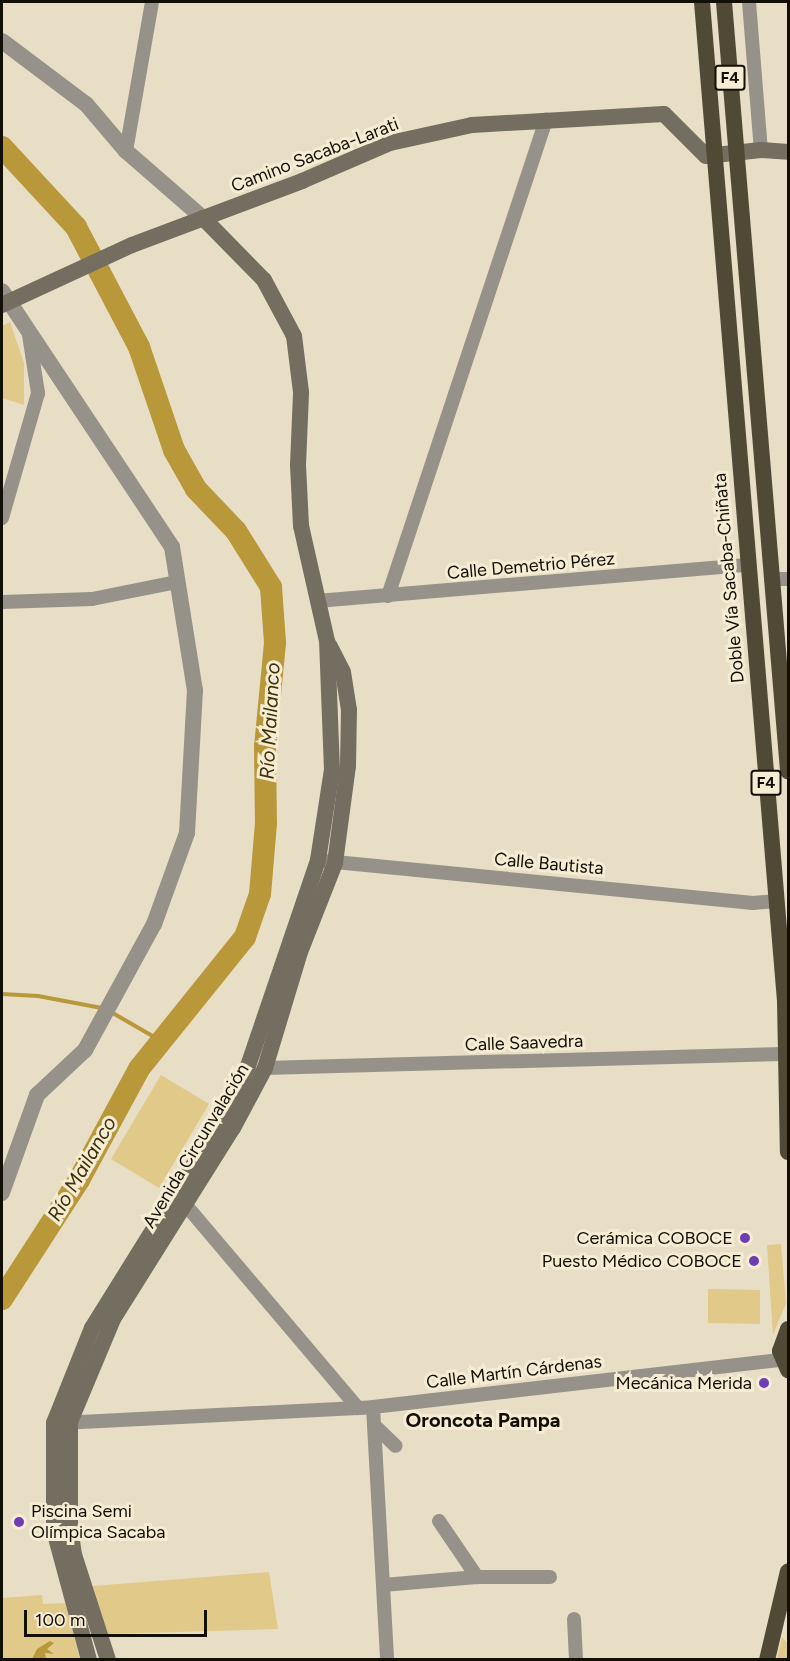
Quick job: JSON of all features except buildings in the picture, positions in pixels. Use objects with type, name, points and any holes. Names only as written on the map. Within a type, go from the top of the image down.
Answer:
[{"type":"highway","name":"Doble Vía Sacaba-Chiñata","points":[[702,2],[747,566],[785,1001],[784,1054],[789,1152]]},
{"type":"highway","name":"F4","points":[[724,2],[789,771]]},
{"type":"highway","points":[[785,1365],[782,1341],[789,1329]]},
{"type":"highway","points":[[767,1659],[781,1611],[789,1571]]},
{"type":"highway","points":[[781,1611],[789,1634]]},
{"type":"main road","name":"Camino Sacaba-Larati","points":[[4,299],[62,279],[132,245],[390,143],[472,125],[664,114],[706,156],[715,157]]},
{"type":"main road","points":[[715,157],[761,150],[789,152]]},
{"type":"main road","name":"Avenida Circunvalación","points":[[89,1659],[69,1528],[62,1423],[113,1319],[181,1199],[248,1066],[318,860],[332,770],[333,721],[327,641],[301,526],[298,465],[301,392],[294,336],[264,279],[203,218]]},
{"type":"main road","name":"Avenida Circunvalación","points":[[181,1199],[265,1068],[300,952],[335,863],[348,766],[349,710],[343,672],[327,641]]},
{"type":"main road","name":"Avenida Circunvalación","points":[[77,1591],[108,1659]]},
{"type":"street","points":[[126,151],[152,2]]},
{"type":"street","points":[[749,2],[761,150]]},
{"type":"street","points":[[2,41],[86,104],[126,151],[203,218]]},
{"type":"street","points":[[388,596],[546,120]]},
{"type":"street","points":[[2,1193],[37,1095],[85,1050],[154,924],[187,832],[195,690],[172,547],[4,299]]},
{"type":"street","points":[[2,518],[38,393],[29,335]]},
{"type":"street","name":"Calle Demetrio Pérez","points":[[317,601],[747,566]]},
{"type":"street","points":[[771,579],[789,579]]},
{"type":"street","points":[[2,602],[92,599],[177,582]]},
{"type":"street","name":"Calle Bautista","points":[[318,860],[753,903],[777,901]]},
{"type":"street","name":"Calle Saavedra","points":[[265,1068],[784,1054]]},
{"type":"street","points":[[181,1199],[358,1408]]},
{"type":"street","name":"Calle Martín Cárdenas","points":[[62,1423],[373,1407],[785,1365]]},
{"type":"street","points":[[373,1407],[387,1659]]},
{"type":"street","points":[[374,1425],[396,1446]]},
{"type":"street","points":[[439,1521],[477,1577]]},
{"type":"street","points":[[382,1585],[477,1577],[550,1577]]},
{"type":"street","points":[[574,1619],[576,1659]]},
{"type":"shaded area","points":[[10,322],[24,363],[24,405],[2,398],[2,326]]},
{"type":"shaded area","points":[[161,1075],[209,1104],[159,1188],[111,1159]]},
{"type":"shaded area","points":[[781,1244],[786,1303],[773,1335],[767,1245]]},
{"type":"shaded area","points":[[708,1289],[760,1290],[760,1324],[708,1323]]},
{"type":"shaded area","points":[[269,1572],[278,1629],[107,1634],[93,1586]]},
{"type":"shaded area","points":[[42,1595],[43,1604],[65,1603],[80,1659],[2,1660],[2,1598]]},
{"type":"shaded area","points":[[782,1637],[788,1644],[788,1659],[777,1659]]},
{"type":"shaded area","points":[[50,1641],[54,1643],[47,1649],[54,1654],[45,1653],[46,1659],[32,1659],[37,1649]]},
{"type":"waterway","name":"Río Mailanco","points":[[2,147],[76,227],[139,347],[174,450],[196,489],[236,531],[271,587],[275,643],[265,746],[266,823],[260,894],[245,937],[139,1069],[79,1180],[2,1299]]},
{"type":"waterway","points":[[2,994],[38,996],[102,1008]]},
{"type":"waterway","points":[[111,1012],[161,1041]]},
{"type":"place","name":"Cerámica COBOCE","points":[[745,1238]]},
{"type":"place","name":"Puesto Médico COBOCE","points":[[754,1261]]},
{"type":"place","name":"Mecánica Merida","points":[[764,1383]]},
{"type":"place","name":"Piscina Semi Olímpica Sacaba","points":[[19,1522]]},
{"type":"district","name":"Oroncota Pampa","points":[[483,1420]]}]
